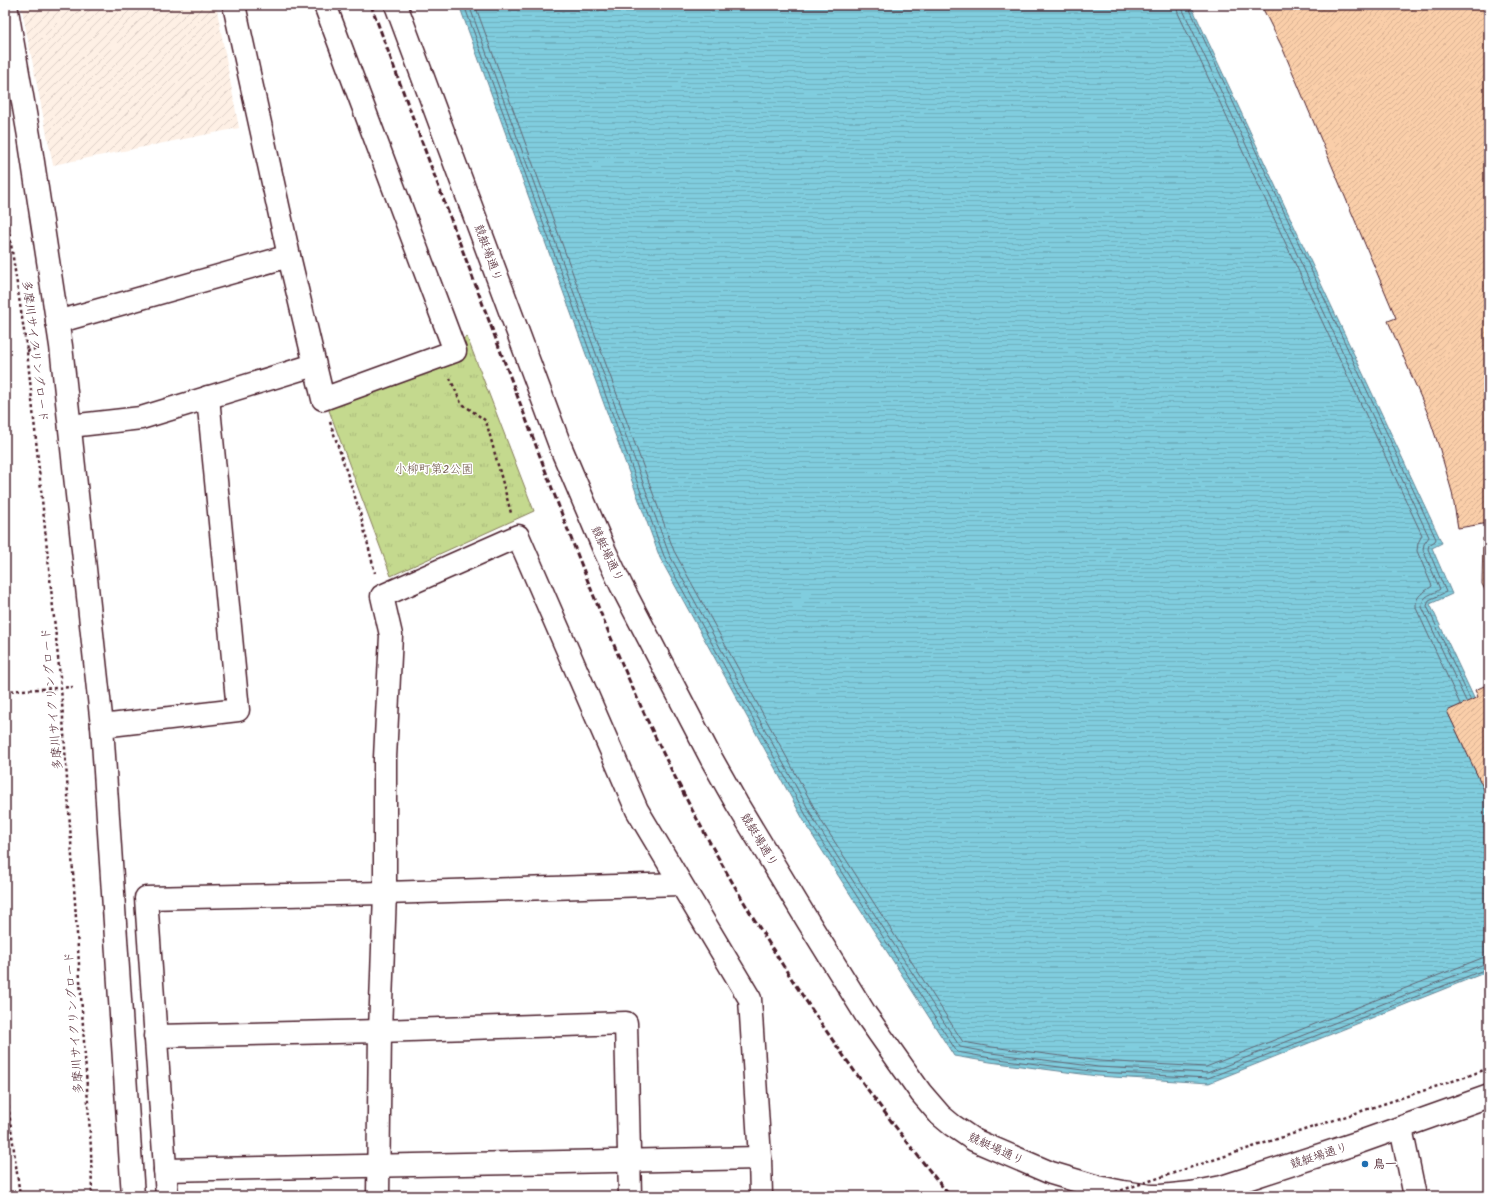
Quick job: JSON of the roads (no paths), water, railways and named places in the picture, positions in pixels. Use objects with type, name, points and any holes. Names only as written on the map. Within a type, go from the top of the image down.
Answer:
[{"type":"street","points":[[6,5],[30,136],[58,322],[98,686],[102,726],[133,1196]]},
{"type":"street","points":[[234,5],[289,256],[323,399],[455,351],[325,5]]},
{"type":"street","name":"競艇場通り","points":[[396,5],[561,448],[604,549],[683,705],[737,804],[808,924],[866,1015],[921,1093],[952,1125],[974,1140],[1051,1173],[1098,1187],[1150,1196],[1161,1196],[1223,1191],[1489,1096]]},
{"type":"street","points":[[58,322],[289,256]]},
{"type":"street","points":[[70,426],[141,418],[314,365]]},
{"type":"street","points":[[102,726],[238,710],[208,397]]},
{"type":"street","points":[[378,1196],[380,1031],[385,894],[385,758],[390,635],[382,596],[518,536],[637,810],[750,999],[762,1196]]},
{"type":"street","points":[[167,1196],[146,898],[385,894],[680,884]]},
{"type":"street","points":[[155,1036],[380,1031],[626,1023],[630,1196]]},
{"type":"street","points":[[1401,1128],[1415,1196]]},
{"type":"street","points":[[165,1170],[760,1158]]},
{"type":"water","points":[[459,5],[1191,5],[1442,543],[1432,548],[1452,594],[1430,604],[1489,730],[1489,971],[1209,1083],[1097,1076],[954,1056],[809,830],[660,558]]},
{"type":"railway","points":[[371,5],[574,545],[607,629],[663,753],[725,870],[794,983],[869,1092],[950,1196]]},
{"type":"place","name":"鳥一","points":[[1365,1164]]},
{"type":"park label","name":"小柳町第2公園","points":[[434,469]]}]
